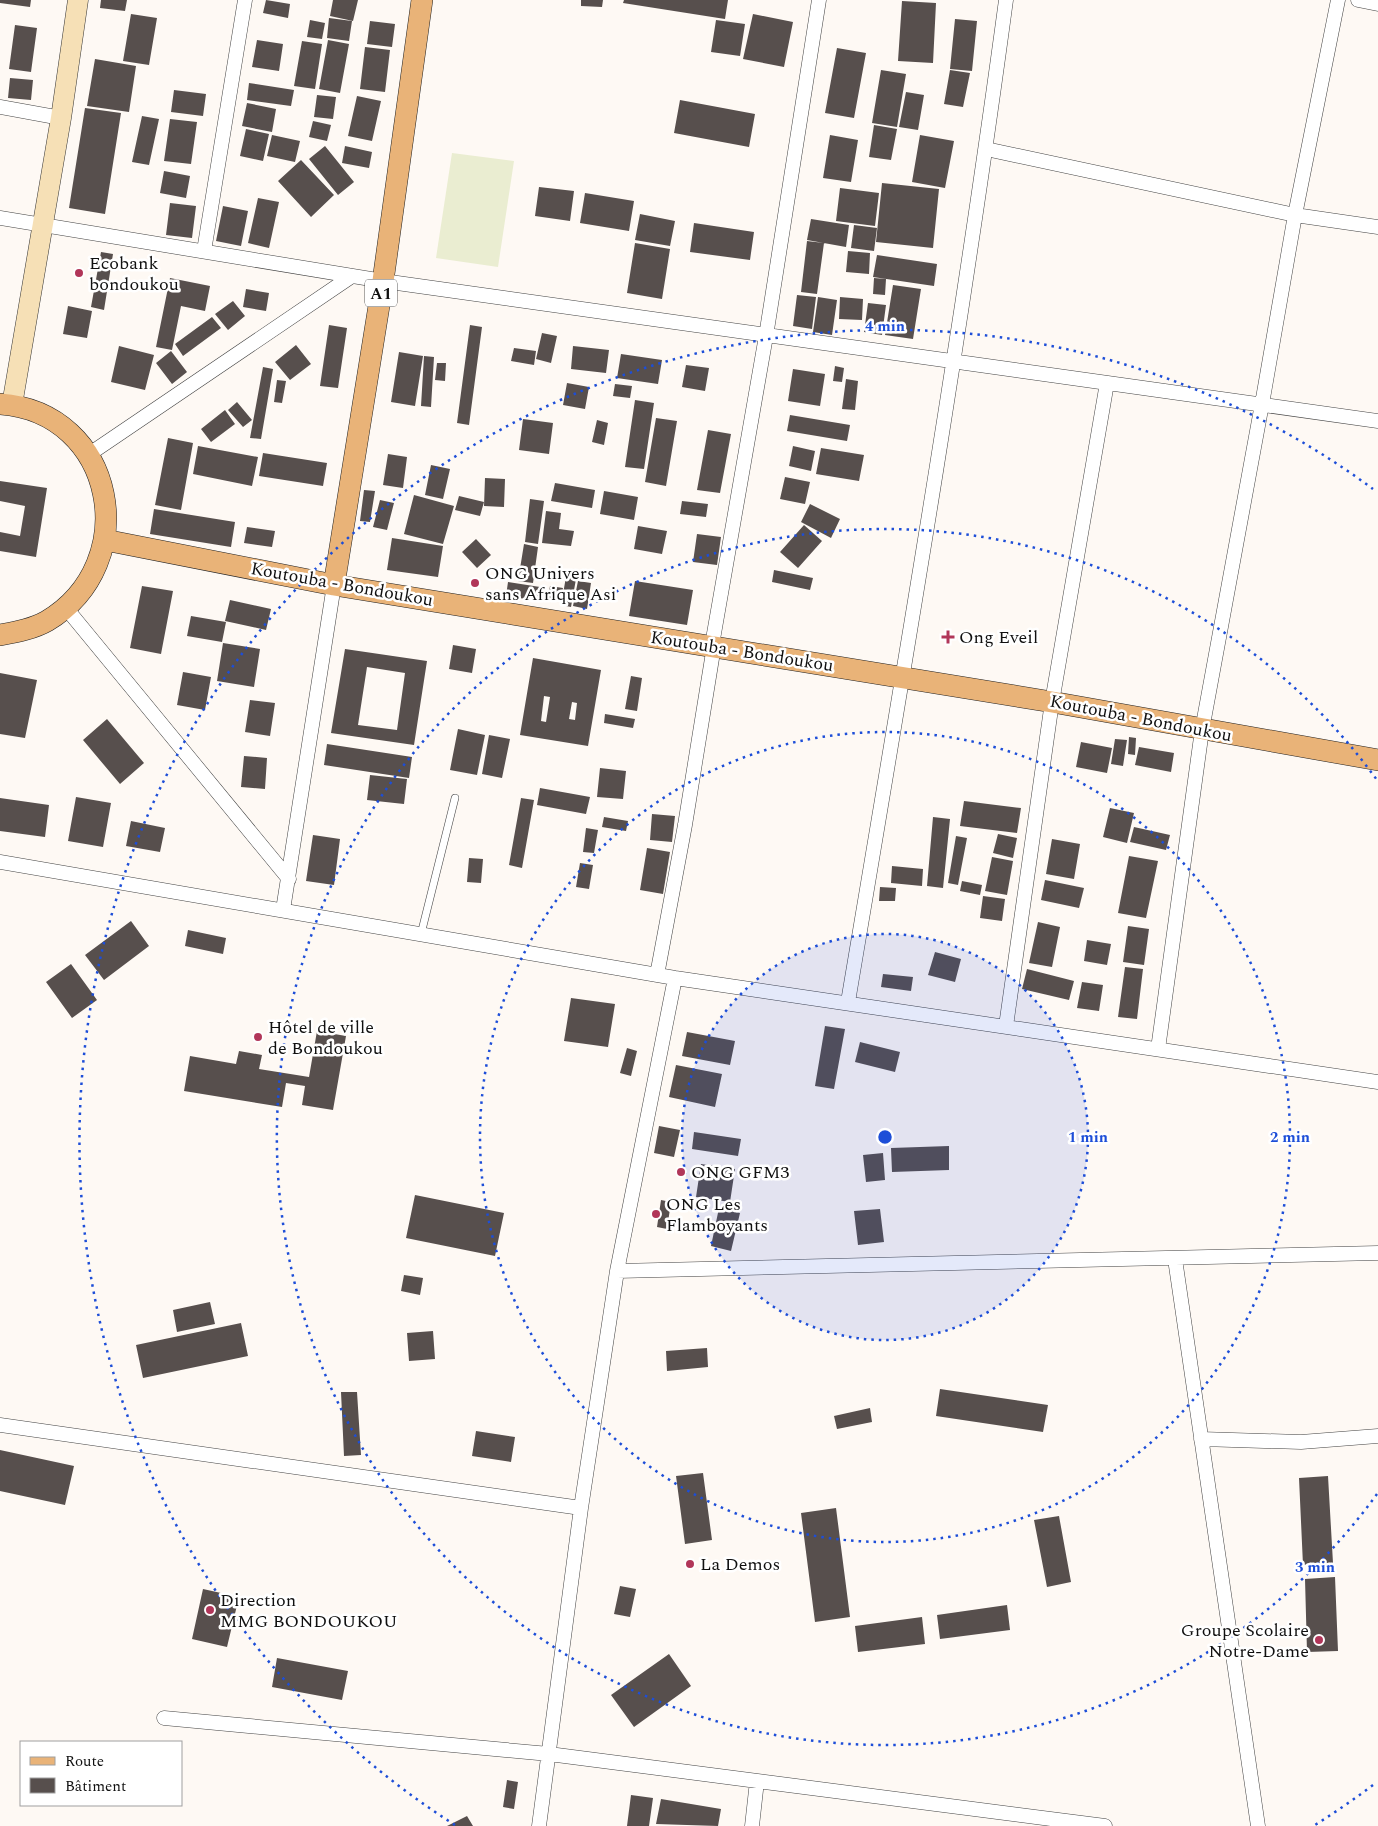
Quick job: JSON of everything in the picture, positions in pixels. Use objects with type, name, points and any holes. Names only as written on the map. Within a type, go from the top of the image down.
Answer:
[{"type":"main road","name":"A1","points":[[334,584],[383,281],[422,0]]},
{"type":"main road","points":[[0,635],[23,631],[46,622],[66,608],[92,577],[105,540],[107,518],[105,495],[98,474],[88,455],[73,437],[55,422],[34,411],[6,405]]},
{"type":"main road","name":"Koutouba - Bondoukou","points":[[105,540],[334,584],[1052,702],[1378,760]]},
{"type":"street","points":[[6,405],[43,225],[78,0]]},
{"type":"street","points":[[204,251],[245,0]]},
{"type":"street","points":[[657,975],[686,825],[713,646],[766,336],[819,0]]},
{"type":"street","points":[[848,1002],[903,677],[986,149],[1006,0]]},
{"type":"street","points":[[1158,1049],[1202,730],[1295,214],[1338,0]]},
{"type":"street","points":[[1358,0],[1378,4]]},
{"type":"street","points":[[0,107],[61,118]]},
{"type":"street","points":[[986,149],[1295,214],[1378,227]]},
{"type":"street","points":[[0,218],[383,281],[1378,421]]},
{"type":"street","points":[[88,455],[352,276]]},
{"type":"street","points":[[1006,1026],[1052,702],[1107,383]]},
{"type":"street","points":[[283,910],[334,584]]},
{"type":"street","points":[[66,608],[289,879]]},
{"type":"street","points":[[0,862],[675,978],[848,1002],[1378,1082]]},
{"type":"street","points":[[539,1826],[581,1508],[617,1271],[675,978]]},
{"type":"street","points":[[617,1271],[1378,1253]]},
{"type":"street","points":[[1175,1259],[1258,1826]]},
{"type":"street","points":[[0,1425],[581,1508]]},
{"type":"street","points":[[1201,1438],[1301,1442],[1378,1436]]},
{"type":"street","points":[[164,1718],[549,1754],[1105,1826]]},
{"type":"street","points":[[752,1826],[757,1781]]},
{"type":"lane","points":[[421,934],[454,798]]},
{"type":"green space","points":[[452,153],[514,161],[498,267],[436,258]]},
{"type":"building","points":[[0,0],[31,0],[30,7],[0,3]]},
{"type":"building","points":[[101,0],[127,0],[125,11],[100,8]]},
{"type":"building","points":[[266,0],[290,4],[288,18],[263,13]]},
{"type":"building","points":[[333,0],[358,0],[353,21],[330,16]]},
{"type":"building","points":[[581,0],[603,0],[602,7],[581,6]]},
{"type":"building","points":[[624,0],[728,0],[725,19],[623,3]]},
{"type":"building","points":[[902,1],[936,3],[933,63],[898,61]]},
{"type":"building","points":[[131,14],[157,18],[149,65],[123,61]]},
{"type":"building","points":[[753,14],[793,22],[784,67],[743,59]]},
{"type":"building","points":[[329,18],[352,21],[349,41],[327,38]]},
{"type":"building","points":[[955,19],[977,21],[972,71],[950,69]]},
{"type":"building","points":[[310,20],[325,23],[322,39],[307,37]]},
{"type":"building","points":[[716,20],[745,24],[740,56],[711,52]]},
{"type":"building","points":[[370,21],[395,24],[392,47],[367,44]]},
{"type":"building","points":[[15,25],[37,28],[31,72],[9,69]]},
{"type":"building","points":[[257,40],[283,44],[279,71],[252,67]]},
{"type":"building","points":[[328,40],[349,44],[340,93],[319,89]]},
{"type":"building","points":[[302,41],[322,44],[315,89],[294,86]]},
{"type":"building","points":[[365,47],[390,50],[385,92],[360,89]]},
{"type":"building","points":[[837,48],[866,53],[854,118],[825,113]]},
{"type":"building","points":[[95,59],[136,66],[129,112],[87,106]]},
{"type":"building","points":[[881,70],[906,74],[897,127],[872,123]]},
{"type":"building","points":[[950,70],[970,73],[963,107],[944,104]]},
{"type":"building","points":[[10,78],[33,80],[31,100],[8,98]]},
{"type":"building","points":[[249,83],[294,90],[291,106],[247,100]]},
{"type":"building","points":[[174,90],[206,94],[203,116],[171,112]]},
{"type":"building","points":[[906,92],[924,95],[918,130],[899,127]]},
{"type":"building","points":[[317,95],[336,97],[333,119],[314,117]]},
{"type":"building","points":[[357,96],[381,101],[372,141],[348,136]]},
{"type":"building","points":[[680,100],[755,114],[749,147],[674,133]]},
{"type":"building","points":[[247,103],[276,109],[272,132],[242,126]]},
{"type":"building","points":[[85,108],[121,113],[105,214],[69,208]]},
{"type":"building","points":[[142,116],[159,119],[149,165],[132,162]]},
{"type":"building","points":[[170,119],[197,122],[191,164],[164,161]]},
{"type":"building","points":[[313,121],[331,125],[327,141],[309,137]]},
{"type":"building","points":[[874,125],[897,129],[891,160],[869,157]]},
{"type":"building","points":[[246,129],[269,134],[263,161],[240,156]]},
{"type":"building","points":[[272,135],[300,141],[295,162],[267,156]]},
{"type":"building","points":[[830,135],[858,140],[851,182],[823,178]]},
{"type":"building","points":[[920,135],[954,141],[945,188],[912,182]]},
{"type":"building","points":[[325,146],[354,182],[338,195],[309,159]]},
{"type":"building","points":[[345,146],[372,152],[369,168],[342,163]]},
{"type":"building","points":[[301,160],[334,195],[311,217],[278,181]]},
{"type":"building","points":[[164,171],[190,176],[186,198],[160,193]]},
{"type":"building","points":[[882,183],[939,189],[933,248],[876,242]]},
{"type":"building","points":[[539,187],[574,191],[570,221],[535,216]]},
{"type":"building","points":[[840,188],[879,193],[875,226],[836,221]]},
{"type":"building","points":[[585,193],[634,201],[629,231],[580,223]]},
{"type":"building","points":[[258,198],[279,202],[269,248],[248,243]]},
{"type":"building","points":[[170,203],[196,206],[192,238],[166,235]]},
{"type":"building","points":[[223,206],[248,211],[241,246],[216,241]]},
{"type":"building","points":[[640,214],[675,221],[670,246],[635,240]]},
{"type":"building","points":[[811,219],[849,225],[846,247],[807,240]]},
{"type":"building","points":[[694,223],[754,232],[750,260],[690,252]]},
{"type":"building","points":[[854,225],[877,228],[874,251],[851,248]]},
{"type":"building","points":[[807,241],[824,243],[817,294],[801,292]]},
{"type":"building","points":[[635,243],[670,249],[662,299],[627,293]]},
{"type":"building","points":[[848,251],[870,253],[869,274],[846,272]]},
{"type":"building","points":[[101,252],[113,254],[104,310],[91,307]]},
{"type":"building","points":[[877,255],[937,264],[934,286],[873,277]]},
{"type":"building","points":[[170,278],[210,286],[205,311],[181,306],[172,350],[156,347]]},
{"type":"building","points":[[874,278],[886,279],[885,295],[873,294]]},
{"type":"building","points":[[893,285],[921,289],[913,339],[885,335]]},
{"type":"building","points":[[246,289],[269,293],[266,311],[243,307]]},
{"type":"building","points":[[797,295],[816,297],[812,329],[793,326]]},
{"type":"building","points":[[818,297],[837,300],[832,335],[813,332]]},
{"type":"building","points":[[840,297],[863,299],[862,320],[839,319]]},
{"type":"building","points":[[233,301],[245,316],[228,330],[215,314]]},
{"type":"building","points":[[868,303],[886,305],[882,335],[864,332]]},
{"type":"building","points":[[68,306],[92,311],[87,338],[63,334]]},
{"type":"building","points":[[212,317],[221,328],[183,356],[175,344]]},
{"type":"building","points":[[329,325],[347,328],[338,388],[320,386]]},
{"type":"building","points":[[470,325],[482,327],[469,425],[457,423]]},
{"type":"building","points":[[542,333],[557,336],[551,363],[536,359]]},
{"type":"building","points":[[296,345],[311,364],[290,380],[275,362]]},
{"type":"building","points":[[119,346],[154,355],[145,390],[111,382]]},
{"type":"building","points":[[573,346],[609,350],[606,373],[571,369]]},
{"type":"building","points":[[514,348],[536,351],[534,365],[511,361]]},
{"type":"building","points":[[171,351],[187,372],[172,384],[156,363]]},
{"type":"building","points":[[399,352],[423,356],[415,406],[391,402]]},
{"type":"building","points":[[621,354],[662,360],[658,384],[617,378]]},
{"type":"building","points":[[424,356],[434,357],[431,407],[421,406]]},
{"type":"building","points":[[437,363],[446,363],[445,381],[435,380]]},
{"type":"building","points":[[686,365],[709,368],[705,391],[682,387]]},
{"type":"building","points":[[835,366],[844,368],[842,382],[833,381]]},
{"type":"building","points":[[263,367],[273,369],[261,439],[250,438]]},
{"type":"building","points":[[793,369],[825,374],[820,406],[788,401]]},
{"type":"building","points":[[846,379],[858,381],[855,410],[842,409]]},
{"type":"building","points":[[277,380],[286,381],[282,403],[274,402]]},
{"type":"building","points":[[567,383],[589,387],[585,409],[563,405]]},
{"type":"building","points":[[615,384],[632,386],[630,398],[613,396]]},
{"type":"building","points":[[635,400],[654,403],[644,469],[625,467]]},
{"type":"building","points":[[237,402],[252,420],[243,427],[228,410]]},
{"type":"building","points":[[225,410],[235,424],[211,442],[201,429]]},
{"type":"building","points":[[790,415],[850,425],[847,441],[787,431]]},
{"type":"building","points":[[656,418],[677,421],[666,486],[645,482]]},
{"type":"building","points":[[523,419],[553,423],[549,454],[519,450]]},
{"type":"building","points":[[597,420],[608,423],[604,445],[592,442]]},
{"type":"building","points":[[708,430],[731,434],[720,493],[697,490]]},
{"type":"building","points":[[168,438],[193,443],[181,510],[155,505]]},
{"type":"building","points":[[198,446],[258,457],[252,486],[193,474]]},
{"type":"building","points":[[793,446],[815,451],[811,471],[789,466]]},
{"type":"building","points":[[821,448],[864,455],[859,481],[816,474]]},
{"type":"building","points":[[263,453],[327,463],[323,486],[259,476]]},
{"type":"building","points":[[388,454],[407,457],[403,488],[383,485]]},
{"type":"building","points":[[431,465],[450,469],[443,499],[425,495]]},
{"type":"building","points":[[785,477],[810,482],[805,504],[780,499]]},
{"type":"building","points":[[485,478],[505,479],[504,507],[484,506]]},
{"type":"building","points":[[0,481],[47,488],[36,557],[0,551],[0,532],[20,536],[25,506],[0,501]]},
{"type":"building","points":[[555,483],[595,490],[592,508],[551,501]]},
{"type":"building","points":[[364,490],[375,491],[370,522],[360,521]]},
{"type":"building","points":[[604,491],[638,497],[634,520],[600,514]]},
{"type":"building","points":[[414,495],[454,506],[443,544],[404,534]]},
{"type":"building","points":[[459,496],[484,502],[480,516],[455,510]]},
{"type":"building","points":[[530,499],[544,501],[538,544],[525,542]]},
{"type":"building","points":[[380,500],[394,503],[387,530],[373,527]]},
{"type":"building","points":[[682,501],[708,504],[706,517],[680,514]]},
{"type":"building","points":[[810,504],[840,519],[831,538],[801,522]]},
{"type":"building","points":[[154,509],[235,522],[231,547],[150,534]]},
{"type":"building","points":[[546,511],[561,513],[559,529],[574,531],[571,546],[542,543]]},
{"type":"building","points":[[804,525],[822,541],[798,568],[780,552]]},
{"type":"building","points":[[638,526],[667,531],[662,554],[634,549]]},
{"type":"building","points":[[247,527],[275,531],[272,547],[244,543]]},
{"type":"building","points":[[697,534],[721,537],[717,565],[693,562]]},
{"type":"building","points":[[392,538],[443,546],[438,577],[387,570]]},
{"type":"building","points":[[476,539],[491,555],[477,568],[462,552]]},
{"type":"building","points":[[524,544],[538,547],[533,583],[518,581]]},
{"type":"building","points":[[774,570],[813,578],[810,590],[772,582]]},
{"type":"building","points":[[566,577],[576,579],[571,607],[561,605]]},
{"type":"building","points":[[578,581],[591,583],[587,609],[573,606]]},
{"type":"building","points":[[635,581],[693,590],[687,625],[629,616]]},
{"type":"building","points":[[508,582],[540,587],[539,601],[506,596]]},
{"type":"building","points":[[142,586],[173,591],[161,654],[130,648]]},
{"type":"building","points":[[550,586],[563,588],[560,601],[548,599]]},
{"type":"building","points":[[230,600],[271,609],[266,630],[225,621]]},
{"type":"building","points":[[191,616],[226,622],[222,642],[187,636]]},
{"type":"building","points":[[223,643],[260,649],[254,687],[217,681]]},
{"type":"building","points":[[453,645],[476,649],[472,673],[449,669]]},
{"type":"building","points":[[345,649],[427,661],[414,745],[331,733]],"holes":[[[367,667],[405,673],[397,730],[358,725]]]},
{"type":"building","points":[[533,658],[601,670],[588,746],[520,735]],"holes":[[[544,696],[550,697],[546,722],[541,721]],[[572,702],[577,703],[575,720],[569,719]]]},
{"type":"building","points":[[183,672],[211,677],[205,710],[177,705]]},
{"type":"building","points":[[0,673],[37,680],[25,738],[0,734]]},
{"type":"building","points":[[631,676],[642,678],[637,711],[625,709]]},
{"type":"building","points":[[250,700],[275,703],[270,736],[245,732]]},
{"type":"building","points":[[605,714],[635,719],[633,728],[604,723]]},
{"type":"building","points":[[107,719],[144,763],[120,784],[83,740]]},
{"type":"building","points":[[458,729],[485,735],[477,775],[450,770]]},
{"type":"building","points":[[489,735],[510,739],[502,778],[482,774]]},
{"type":"building","points":[[1129,737],[1136,738],[1135,755],[1128,754]]},
{"type":"building","points":[[1115,739],[1127,740],[1123,766],[1111,764]]},
{"type":"building","points":[[1081,742],[1112,748],[1107,773],[1076,767]]},
{"type":"building","points":[[327,744],[412,757],[409,778],[324,765]]},
{"type":"building","points":[[1139,747],[1174,753],[1171,772],[1135,765]]},
{"type":"building","points":[[244,756],[267,758],[265,789],[241,787]]},
{"type":"building","points":[[600,768],[626,771],[623,799],[597,797]]},
{"type":"building","points":[[370,775],[407,779],[404,804],[367,800]]},
{"type":"building","points":[[540,788],[590,797],[586,814],[537,805]]},
{"type":"building","points":[[76,797],[111,803],[103,847],[68,841]]},
{"type":"building","points":[[0,798],[49,805],[45,837],[0,831]]},
{"type":"building","points":[[521,798],[534,800],[522,868],[509,865]]},
{"type":"building","points":[[964,801],[1021,808],[1017,833],[960,826]]},
{"type":"building","points":[[1110,808],[1134,813],[1127,843],[1103,837]]},
{"type":"building","points":[[652,814],[675,816],[672,842],[650,840]]},
{"type":"building","points":[[604,817],[628,821],[626,831],[602,827]]},
{"type":"building","points":[[933,817],[950,819],[943,888],[927,886]]},
{"type":"building","points":[[131,821],[165,828],[160,852],[126,846]]},
{"type":"building","points":[[1134,827],[1170,835],[1166,850],[1130,842]]},
{"type":"building","points":[[586,828],[598,830],[594,853],[583,852]]},
{"type":"building","points":[[998,834],[1017,838],[1013,858],[993,853]]},
{"type":"building","points":[[313,835],[340,839],[334,885],[306,881]]},
{"type":"building","points":[[956,836],[967,838],[958,885],[948,883]]},
{"type":"building","points":[[1052,839],[1080,844],[1074,879],[1046,874]]},
{"type":"building","points":[[647,848],[670,852],[663,894],[640,890]]},
{"type":"building","points":[[1129,856],[1158,861],[1146,918],[1118,913]]},
{"type":"building","points":[[992,857],[1013,861],[1007,895],[985,891]]},
{"type":"building","points":[[469,858],[483,859],[481,883],[467,882]]},
{"type":"building","points":[[580,863],[593,865],[589,889],[576,887]]},
{"type":"building","points":[[892,866],[923,869],[922,886],[891,883]]},
{"type":"building","points":[[1045,880],[1084,888],[1079,908],[1041,900]]},
{"type":"building","points":[[962,881],[982,885],[980,895],[960,891]]},
{"type":"building","points":[[880,887],[896,888],[895,901],[879,901]]},
{"type":"building","points":[[983,896],[1005,899],[1002,921],[980,918]]},
{"type":"building","points":[[131,921],[149,946],[104,980],[85,955]]},
{"type":"building","points":[[1038,922],[1060,927],[1052,967],[1029,963]]},
{"type":"building","points":[[1128,926],[1149,929],[1144,965],[1123,962]]},
{"type":"building","points":[[188,930],[226,938],[223,954],[185,946]]},
{"type":"building","points":[[1087,940],[1111,944],[1107,965],[1084,961]]},
{"type":"building","points":[[935,952],[961,959],[955,982],[928,975]]},
{"type":"building","points":[[71,964],[97,1000],[72,1018],[46,982]]},
{"type":"building","points":[[1125,967],[1143,969],[1137,1019],[1118,1017]]},
{"type":"building","points":[[1027,969],[1074,981],[1069,1000],[1022,989]]},
{"type":"building","points":[[883,974],[913,977],[911,991],[881,987]]},
{"type":"building","points":[[1082,982],[1103,985],[1099,1011],[1077,1008]]},
{"type":"building","points":[[571,998],[615,1004],[608,1047],[564,1041]]},
{"type":"building","points":[[825,1026],[845,1029],[834,1089],[815,1086]]},
{"type":"building","points":[[317,1031],[346,1036],[333,1110],[302,1105],[305,1086],[286,1083],[282,1107],[184,1091],[190,1056],[236,1064],[239,1051],[262,1055],[259,1069],[309,1077]]},
{"type":"building","points":[[687,1032],[735,1041],[730,1065],[682,1056]]},
{"type":"building","points":[[860,1042],[900,1052],[895,1072],[855,1062]]},
{"type":"building","points":[[627,1048],[637,1051],[631,1076],[620,1073]]},
{"type":"building","points":[[676,1065],[722,1074],[715,1107],[669,1097]]},
{"type":"building","points":[[659,1126],[680,1130],[674,1157],[654,1153]]},
{"type":"building","points":[[694,1132],[741,1139],[738,1156],[692,1149]]},
{"type":"building","points":[[949,1146],[949,1170],[892,1172],[891,1148]]},
{"type":"building","points":[[883,1153],[885,1180],[866,1182],[863,1155]]},
{"type":"building","points":[[701,1164],[735,1169],[730,1202],[696,1197]]},
{"type":"building","points":[[415,1195],[504,1213],[495,1256],[406,1238]]},
{"type":"building","points":[[661,1200],[671,1202],[667,1229],[657,1227]]},
{"type":"building","points":[[719,1208],[740,1213],[731,1251],[711,1246]]},
{"type":"building","points":[[880,1209],[884,1242],[858,1245],[854,1211]]},
{"type":"building","points":[[404,1275],[423,1278],[420,1295],[401,1291]]},
{"type":"building","points":[[210,1302],[215,1324],[177,1332],[173,1310]]},
{"type":"building","points":[[241,1323],[248,1356],[143,1378],[136,1345]]},
{"type":"building","points":[[433,1331],[435,1359],[409,1361],[407,1333]]},
{"type":"building","points":[[707,1348],[708,1367],[667,1371],[666,1351]]},
{"type":"building","points":[[940,1389],[1048,1405],[1043,1432],[936,1416]]},
{"type":"building","points":[[341,1392],[357,1392],[361,1455],[344,1456]]},
{"type":"building","points":[[870,1408],[872,1422],[837,1429],[834,1416]]},
{"type":"building","points":[[476,1431],[515,1437],[511,1462],[472,1456]]},
{"type":"building","points":[[0,1450],[74,1466],[65,1505],[0,1491]]},
{"type":"building","points":[[703,1473],[712,1540],[685,1544],[676,1476]]},
{"type":"building","points":[[1328,1476],[1333,1563],[1303,1565],[1299,1478]]},
{"type":"building","points":[[836,1508],[850,1617],[815,1622],[801,1513]]},
{"type":"building","points":[[1059,1516],[1071,1582],[1047,1587],[1034,1520]]},
{"type":"building","points":[[1335,1577],[1338,1651],[1307,1652],[1305,1579]]},
{"type":"building","points":[[620,1586],[636,1589],[630,1617],[614,1614]]},
{"type":"building","points":[[203,1589],[239,1597],[227,1647],[192,1639]]},
{"type":"building","points":[[1007,1605],[1010,1630],[940,1639],[937,1615]]},
{"type":"building","points":[[922,1617],[925,1644],[858,1652],[855,1626]]},
{"type":"building","points":[[669,1654],[691,1686],[634,1727],[611,1695]]},
{"type":"building","points":[[277,1658],[348,1671],[342,1700],[272,1687]]},
{"type":"building","points":[[507,1780],[518,1782],[514,1809],[503,1807]]},
{"type":"building","points":[[631,1795],[653,1798],[649,1826],[627,1826]]},
{"type":"building","points":[[661,1799],[721,1809],[718,1826],[656,1824]]},
{"type":"building","points":[[467,1816],[473,1826],[447,1826]]},
{"type":"place","name":"Ecobank bondoukou","points":[[79,273]]},
{"type":"place","name":"ONG Univers sans Afrique Asi","points":[[475,583]]},
{"type":"place","name":"Ong Eveil","points":[[948,637]]},
{"type":"place","name":"Hôtel de ville de Bondoukou","points":[[258,1037]]},
{"type":"place","name":"ONG GFM3","points":[[681,1172]]},
{"type":"place","name":"ONG Les Flamboyants","points":[[656,1214]]},
{"type":"place","name":"La Demos","points":[[690,1564]]},
{"type":"place","name":"Direction MMG BONDOUKOU","points":[[210,1610]]},
{"type":"place","name":"Groupe Scolaire Notre-Dame","points":[[1319,1640]]}]
